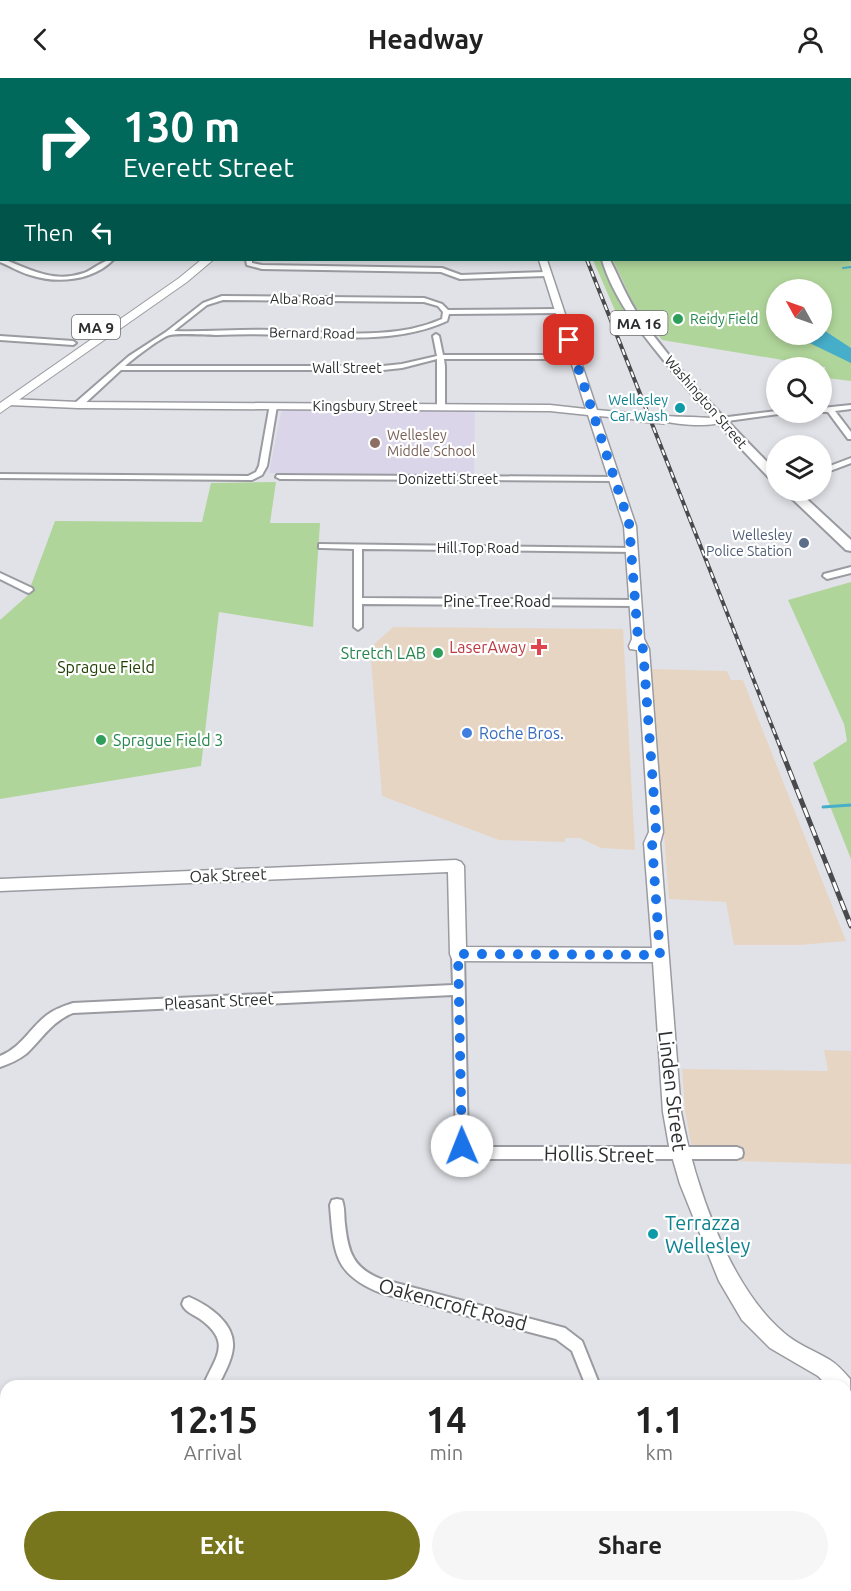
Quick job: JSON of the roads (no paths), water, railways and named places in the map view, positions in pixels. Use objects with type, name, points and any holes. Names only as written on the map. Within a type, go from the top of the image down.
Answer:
[{"type":"highway","name":"MA 9","points":[[3,401],[110,324],[191,261]]},
{"type":"highway","name":"MA 9","points":[[3,401],[70,345],[183,280],[206,261]]},
{"type":"main road","name":"Washington Street","points":[[606,261],[620,292],[636,319],[720,420],[766,468]]},
{"type":"main road","points":[[802,501],[848,541]]},
{"type":"street","points":[[2,261],[33,274],[62,278],[86,275],[103,267],[109,261]]},
{"type":"street","points":[[249,261],[249,264],[262,267],[442,270],[460,277],[546,273]]},
{"type":"street","points":[[415,261],[417,270]]},
{"type":"street","name":"Linden Street","points":[[543,261],[629,523],[633,550],[638,639],[634,648],[646,831],[652,843],[670,1094],[680,1154],[702,1217],[726,1275],[741,1302],[754,1319],[777,1341],[825,1369],[836,1380]]},
{"type":"street","name":"Alba Road","points":[[78,405],[118,368],[205,304],[222,298],[424,300],[440,305],[446,312],[558,311]]},
{"type":"street","name":"Bernard Road","points":[[168,333],[350,335],[387,333],[432,326],[445,320],[446,312]]},
{"type":"street","points":[[436,336],[442,366],[441,407]]},
{"type":"street","points":[[0,338],[70,345]]},
{"type":"street","points":[[0,343],[70,345]]},
{"type":"street","name":"Wall Street","points":[[118,368],[383,368],[440,357],[575,357]]},
{"type":"street","name":"Kingsbury Street","points":[[3,401],[78,405],[553,408],[692,422],[720,420]]},
{"type":"street","points":[[0,476],[251,477],[259,473],[263,466],[273,406]]},
{"type":"street","points":[[832,409],[851,407]]},
{"type":"street","points":[[720,420],[766,415]]},
{"type":"street","points":[[832,416],[851,437]]},
{"type":"street","points":[[832,467],[851,460]]},
{"type":"street","name":"Donizetti Street","points":[[280,477],[615,479]]},
{"type":"street","name":"Hill Top Road","points":[[322,546],[633,550]]},
{"type":"street","points":[[358,547],[358,627]]},
{"type":"street","points":[[827,576],[851,570]]},
{"type":"street","points":[[0,576],[29,590]]},
{"type":"street","name":"Pine Tree Road","points":[[359,601],[636,603]]},
{"type":"street","name":"Oak Street","points":[[0,885],[456,866],[458,954]]},
{"type":"street","points":[[459,990],[458,954],[660,955]]},
{"type":"street","name":"Pleasant Street","points":[[0,1062],[20,1052],[52,1017],[73,1008],[459,990]]},
{"type":"street","name":"Hollis Street","points":[[459,990],[462,1146],[470,1151],[480,1153],[737,1153]]},
{"type":"street","name":"Oakencroft Road","points":[[337,1205],[344,1257],[353,1270],[366,1280],[381,1287],[560,1333],[577,1346],[591,1380]]},
{"type":"street","points":[[189,1304],[216,1322],[223,1330],[227,1340],[225,1355],[213,1380]]},
{"type":"water","points":[[832,336],[851,348],[851,363],[814,345],[832,345]]},
{"type":"waterway","points":[[843,268],[851,267]]},
{"type":"waterway","points":[[823,807],[851,805]]},
{"type":"railway","points":[[587,261],[783,754]]},
{"type":"railway","points":[[782,752],[851,926]]},
{"type":"place","name":"Reidy Field","points":[[678,319]]},
{"type":"place","name":"Wellesley Car Wash","points":[[680,408]]},
{"type":"place","name":"Wellesley Middle School","points":[[375,443]]},
{"type":"place","name":"Wellesley Police Station","points":[[804,543]]},
{"type":"place","name":"LaserAway","points":[[539,647]]},
{"type":"place","name":"Stretch LAB","points":[[438,653]]},
{"type":"place","name":"Roche Bros.","points":[[467,733]]},
{"type":"place","name":"Sprague Field 3","points":[[101,740]]},
{"type":"place","name":"Terrazza Wellesley","points":[[653,1234]]},
{"type":"park label","name":"Sprague Field","points":[[106,667]]}]
